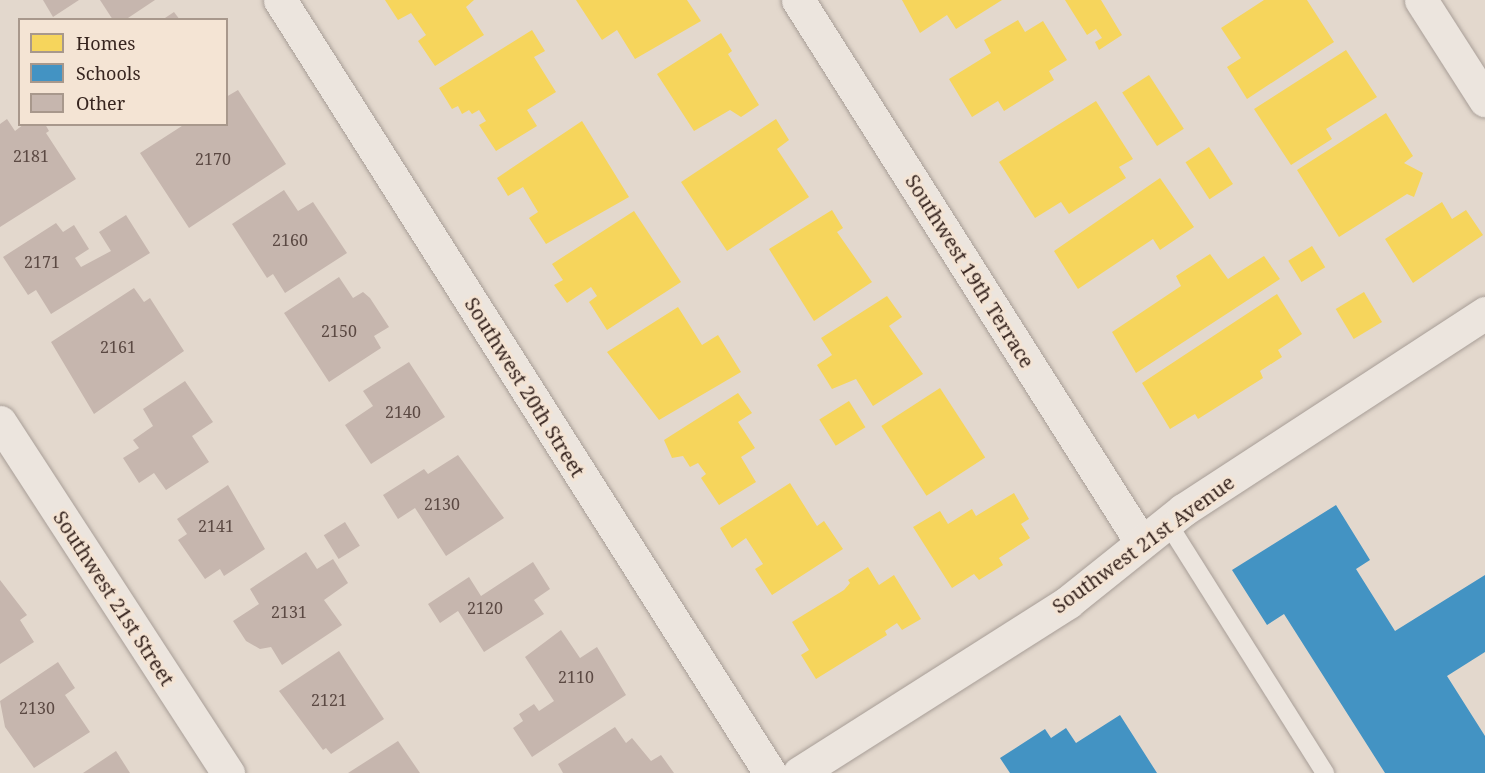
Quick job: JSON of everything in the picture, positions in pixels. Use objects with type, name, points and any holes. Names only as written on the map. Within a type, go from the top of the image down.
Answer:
[{"type":"street","name":"Southwest 20th Street","points":[[280,0],[771,773]]},
{"type":"street","name":"Southwest 19th Terrace","points":[[798,0],[1141,542]]},
{"type":"street","points":[[1421,0],[1485,100]]},
{"type":"street","name":"Southwest 21st Avenue","points":[[799,773],[1068,602],[1167,522],[1485,313]]},
{"type":"street","name":"Southwest 21st Street","points":[[0,422],[228,773]]},
{"type":"lane","points":[[1167,522],[1325,773]]},
{"type":"building: Homes","points":[[385,0],[474,0],[466,7],[484,35],[435,66],[418,41],[426,35],[411,13],[398,20]]},
{"type":"building: Homes","points":[[576,0],[687,0],[701,21],[635,59],[617,30],[602,40]]},
{"type":"building: Homes","points":[[902,0],[1002,0],[956,29],[947,15],[920,33]]},
{"type":"building: Homes","points":[[1065,0],[1101,0],[1122,35],[1099,50],[1095,42],[1102,38],[1096,29],[1087,35]]},
{"type":"building: Homes","points":[[1264,0],[1307,0],[1334,42],[1247,99],[1227,67],[1241,58],[1221,28]]},
{"type":"building: Homes","points":[[1018,20],[1025,32],[1043,21],[1067,60],[1049,71],[1054,80],[1004,111],[998,101],[972,117],[949,79],[991,53],[984,40]]},
{"type":"building: Homes","points":[[532,30],[545,51],[534,57],[556,92],[527,110],[537,126],[496,151],[479,125],[486,121],[479,110],[472,114],[469,110],[462,114],[458,106],[452,109],[439,88]]},
{"type":"building: Homes","points":[[721,33],[732,51],[728,54],[759,105],[741,117],[730,110],[694,131],[657,74]]},
{"type":"building: Homes","points":[[1346,50],[1377,97],[1326,129],[1332,139],[1291,165],[1254,109]]},
{"type":"building: Homes","points":[[1149,75],[1184,129],[1157,146],[1122,92]]},
{"type":"building: Homes","points":[[1096,101],[1133,159],[1119,167],[1126,178],[1069,214],[1061,202],[1035,218],[999,162]]},
{"type":"building: Homes","points":[[1386,113],[1413,156],[1404,163],[1423,173],[1414,197],[1407,194],[1339,237],[1297,170]]},
{"type":"building: Homes","points":[[776,119],[789,140],[777,149],[809,197],[727,251],[681,182]]},
{"type":"building: Homes","points":[[582,121],[629,197],[546,244],[529,218],[538,212],[523,187],[508,196],[497,178]]},
{"type":"building: Homes","points":[[1209,147],[1233,184],[1209,199],[1186,162]]},
{"type":"building: Homes","points":[[1160,178],[1194,227],[1160,250],[1153,239],[1078,289],[1054,251]]},
{"type":"building: Homes","points":[[1442,202],[1452,219],[1466,210],[1483,235],[1413,283],[1385,239]]},
{"type":"building: Homes","points":[[832,210],[843,228],[837,232],[872,282],[814,321],[769,249]]},
{"type":"building: Homes","points":[[634,211],[681,282],[607,330],[589,302],[597,296],[591,287],[567,303],[554,285],[563,280],[552,264]]},
{"type":"building: Homes","points":[[1312,246],[1325,267],[1302,282],[1288,261]]},
{"type":"building: Homes","points":[[1210,254],[1228,279],[1264,256],[1280,279],[1136,373],[1112,332],[1181,286],[1176,276]]},
{"type":"building: Homes","points":[[1364,292],[1382,322],[1354,339],[1336,309]]},
{"type":"building: Homes","points":[[1277,294],[1302,334],[1278,350],[1282,357],[1260,371],[1263,378],[1198,419],[1195,414],[1170,429],[1142,383]]},
{"type":"building: Homes","points":[[887,296],[902,317],[889,326],[923,374],[873,406],[856,379],[832,389],[817,365],[832,355],[821,338]]},
{"type":"building: Homes","points":[[678,307],[702,345],[718,335],[741,372],[659,420],[607,352]]},
{"type":"building: Homes","points":[[940,388],[985,458],[926,496],[881,426]]},
{"type":"building: Homes","points":[[738,393],[752,413],[738,422],[755,448],[741,457],[756,482],[719,505],[701,478],[706,474],[698,463],[690,467],[683,456],[672,458],[664,440]]},
{"type":"building: Homes","points":[[849,401],[865,427],[836,446],[819,420]]},
{"type":"building: Homes","points":[[790,483],[817,526],[824,521],[843,549],[772,595],[755,569],[763,564],[746,538],[732,548],[720,528]]},
{"type":"building: Homes","points":[[1014,493],[1029,519],[1021,524],[1030,538],[999,558],[1003,565],[979,580],[974,574],[952,588],[913,527],[940,511],[948,524],[972,509],[976,516]]},
{"type":"building: Homes","points":[[868,567],[879,585],[894,575],[921,619],[902,630],[897,623],[885,631],[887,635],[816,679],[801,655],[809,650],[792,622],[844,590],[850,583],[848,580]]},
{"type":"building: Schools","points":[[1336,505],[1370,560],[1356,569],[1395,631],[1485,575],[1485,652],[1447,676],[1485,736],[1485,773],[1385,773],[1284,614],[1267,625],[1232,570]]},
{"type":"building: Schools","points":[[1120,715],[1157,773],[1010,773],[1000,758],[1045,729],[1051,738],[1066,728],[1076,743]]},
{"type":"building: Other","points":[[43,0],[79,0],[53,17]]},
{"type":"building: Other","points":[[100,0],[155,0],[128,18],[112,18]]},
{"type":"building: Other","points":[[174,12],[178,18],[165,18]]},
{"type":"building: Other","points":[[238,90],[286,164],[189,228],[140,153],[182,126],[228,126],[228,96]]},
{"type":"building: Other","points":[[7,119],[15,131],[21,126],[46,126],[49,131],[46,133],[76,179],[0,227],[0,124]]},
{"type":"building: Other","points":[[284,190],[298,211],[313,202],[347,253],[285,293],[273,274],[267,278],[232,224]]},
{"type":"building: Other","points":[[126,215],[150,253],[51,314],[36,290],[28,295],[3,257],[56,223],[63,232],[74,225],[89,249],[75,258],[81,267],[111,251],[99,232]]},
{"type":"building: Other","points":[[339,277],[353,298],[363,292],[370,298],[389,327],[374,336],[381,348],[329,382],[284,313]]},
{"type":"building: Other","points":[[134,288],[144,302],[150,298],[184,351],[94,414],[51,342]]},
{"type":"building: Other","points":[[409,362],[445,417],[371,464],[345,425],[373,406],[363,391]]},
{"type":"building: Other","points":[[185,381],[213,422],[192,436],[209,462],[166,490],[154,473],[139,483],[123,458],[139,448],[133,440],[153,426],[143,409]]},
{"type":"building: Other","points":[[458,455],[504,518],[446,556],[415,508],[398,519],[383,495],[424,469],[428,474]]},
{"type":"building: Other","points":[[228,485],[265,549],[224,576],[220,569],[205,579],[178,540],[187,534],[177,519]]},
{"type":"building: Other","points":[[345,522],[360,546],[339,559],[324,535]]},
{"type":"building: Other","points":[[306,552],[317,569],[333,559],[348,583],[324,600],[342,625],[282,665],[271,647],[260,649],[246,641],[233,621],[259,604],[250,589]]},
{"type":"building: Other","points":[[533,562],[550,589],[534,600],[544,614],[484,652],[458,611],[440,623],[428,604],[469,577],[481,596]]},
{"type":"building: Other","points":[[0,580],[27,615],[20,620],[34,642],[0,664]]},
{"type":"building: Other","points":[[561,630],[580,658],[597,647],[626,695],[532,757],[513,728],[523,721],[519,714],[534,704],[539,711],[554,701],[525,657]]},
{"type":"building: Other","points":[[339,651],[384,719],[331,754],[326,748],[323,750],[279,691]]},
{"type":"building: Other","points":[[58,662],[75,688],[65,695],[90,732],[34,768],[5,727],[0,701]]},
{"type":"building: Other","points":[[615,727],[626,743],[632,738],[651,761],[661,755],[674,773],[563,773],[558,764]]},
{"type":"building: Other","points":[[398,741],[420,773],[348,773]]},
{"type":"building: Other","points":[[116,751],[130,773],[83,773]]}]
